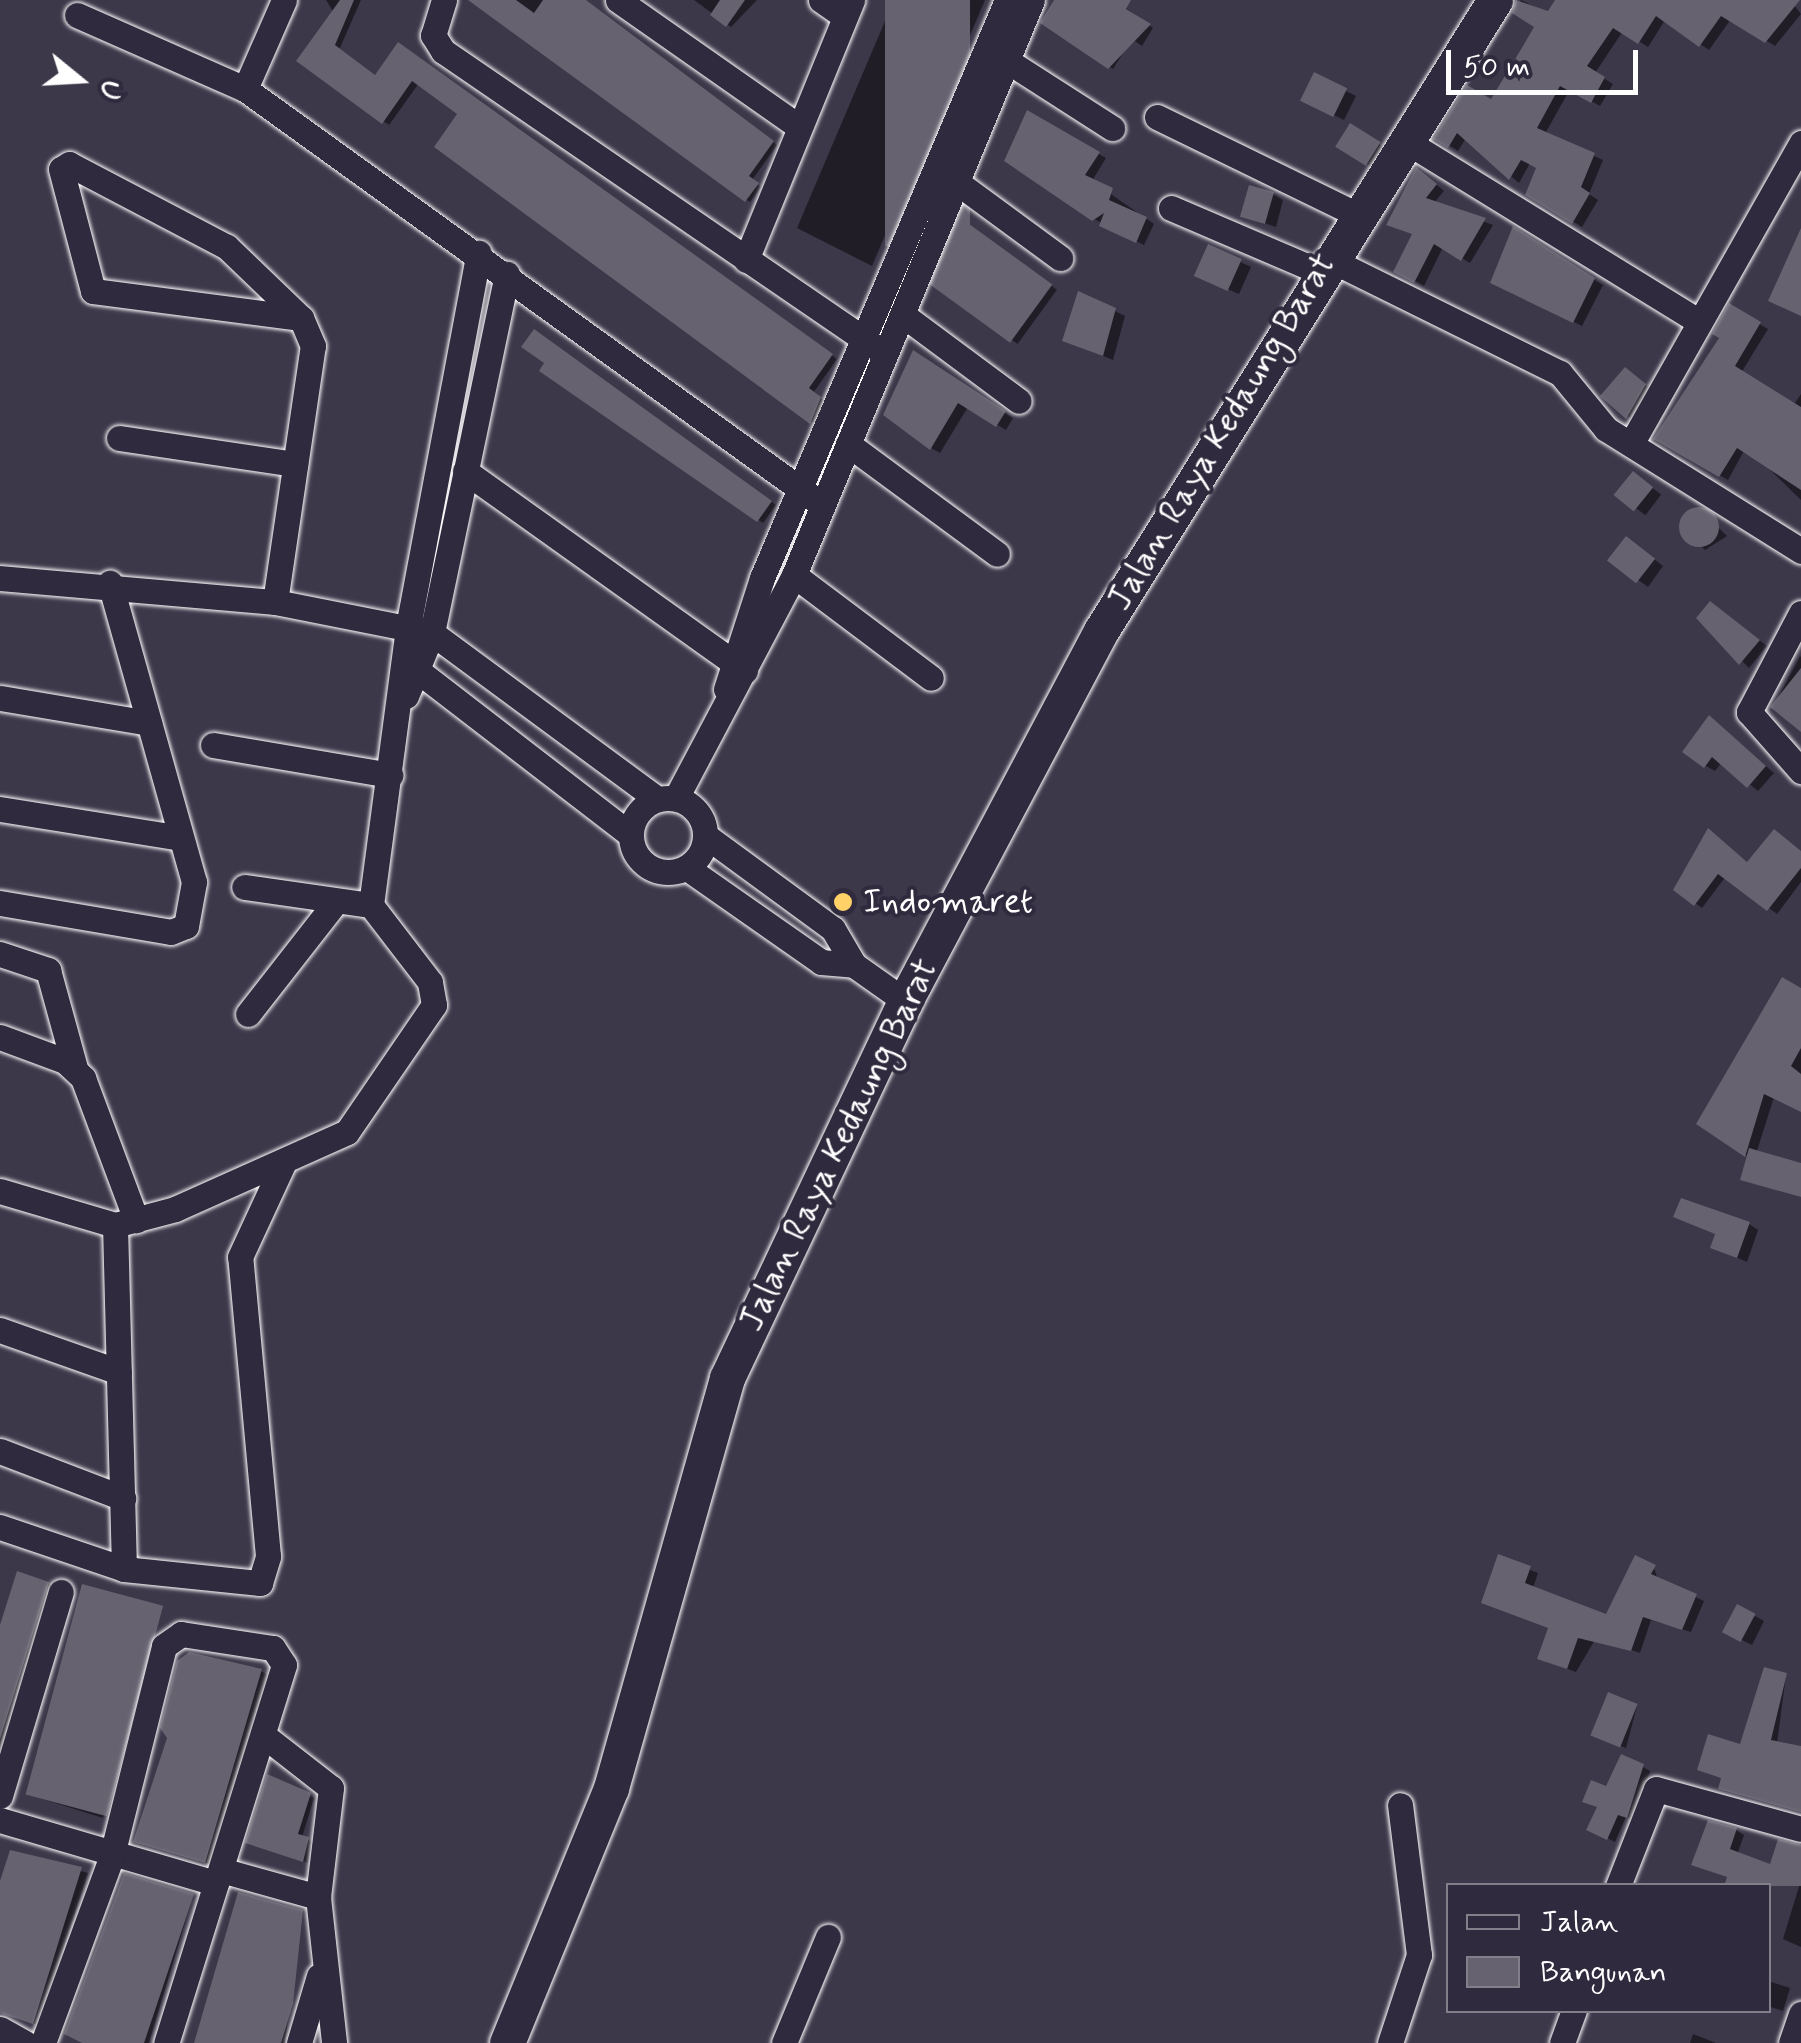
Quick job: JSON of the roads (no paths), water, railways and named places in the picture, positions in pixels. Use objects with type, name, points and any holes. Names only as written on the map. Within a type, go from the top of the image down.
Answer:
[{"type":"street","points":[[245,89],[284,0]]},
{"type":"street","points":[[444,0],[434,35],[443,50],[876,347]]},
{"type":"street","points":[[618,0],[798,126]]},
{"type":"street","points":[[746,260],[849,8],[822,0]]},
{"type":"street","points":[[738,668],[794,575],[810,498],[848,444],[876,347],[902,315],[958,183],[998,54],[1008,0]]},
{"type":"street","points":[[630,835],[667,798],[723,701],[998,54],[1032,0]]},
{"type":"street","name":"Jalan Raya Kedaung Barat","points":[[507,2043],[610,1788],[727,1378],[905,1000],[1101,632],[1324,265],[1495,0]]},
{"type":"street","points":[[77,14],[245,89],[479,253],[810,498]]},
{"type":"street","points":[[998,54],[1112,128]]},
{"type":"street","points":[[1157,117],[1356,214]]},
{"type":"street","points":[[1404,140],[1698,321]]},
{"type":"street","points":[[1631,444],[1801,143]]},
{"type":"street","points":[[274,602],[313,346],[302,318],[227,247],[69,164],[61,169],[93,291],[302,318]]},
{"type":"street","points":[[958,183],[1060,258]]},
{"type":"street","points":[[1171,208],[1324,265],[1560,373],[1606,429],[1801,552]]},
{"type":"street","points":[[0,1191],[125,1223],[303,1155],[346,1132],[434,1005],[430,982],[371,905],[390,775],[420,630],[479,253]]},
{"type":"street","points":[[420,630],[465,471],[507,274]]},
{"type":"street","points":[[902,315],[1020,401]]},
{"type":"street","points":[[119,438],[296,464]]},
{"type":"street","points":[[848,444],[997,554]]},
{"type":"street","points":[[465,471],[738,668]]},
{"type":"street","points":[[794,575],[931,678]]},
{"type":"street","points":[[0,578],[110,583],[274,602],[420,630],[667,798],[698,812],[706,836],[833,929],[854,966],[905,1000]]},
{"type":"street","points":[[0,903],[171,932],[186,926],[191,910],[181,838],[110,583]]},
{"type":"street","points":[[1801,613],[1750,712],[1801,770]]},
{"type":"street","points":[[413,666],[630,835],[649,868],[687,868],[821,962],[854,966]]},
{"type":"street","points":[[461,701],[480,668]]},
{"type":"street","points":[[0,698],[150,724]]},
{"type":"street","points":[[213,746],[390,775]]},
{"type":"street","points":[[0,808],[181,838]]},
{"type":"street","points":[[687,868],[706,836]]},
{"type":"street","points":[[244,887],[334,904],[371,905]]},
{"type":"street","points":[[248,1014],[334,904]]},
{"type":"street","points":[[0,954],[48,970],[125,1223],[119,1372],[124,1570]]},
{"type":"street","points":[[0,1038],[75,1068]]},
{"type":"street","points":[[0,1527],[124,1570],[260,1583],[268,1556],[240,1257],[303,1155]]},
{"type":"street","points":[[0,1330],[119,1372]]},
{"type":"street","points":[[0,1451],[122,1498]]},
{"type":"street","points":[[0,1796],[61,1592]]},
{"type":"street","points":[[43,2043],[112,1854],[171,1637],[280,1655],[264,1735],[166,2043]]},
{"type":"street","points":[[264,1735],[331,1788],[318,1897],[322,1966],[334,2043]]},
{"type":"street","points":[[1619,1883],[1656,1789],[1801,1829]]},
{"type":"street","points":[[1390,2043],[1419,1954],[1400,1805]]},
{"type":"street","points":[[0,1820],[112,1854],[318,1897]]},
{"type":"street","points":[[784,2043],[828,1938]]},
{"type":"street","points":[[299,2043],[322,1966]]},
{"type":"street","points":[[1562,2043],[1573,2013]]},
{"type":"street","points":[[1791,2043],[1801,2014]]},
{"type":"street","points":[[0,2029],[25,2043]]},
{"type":"place","name":"Indomaret","points":[[843,902]]}]
